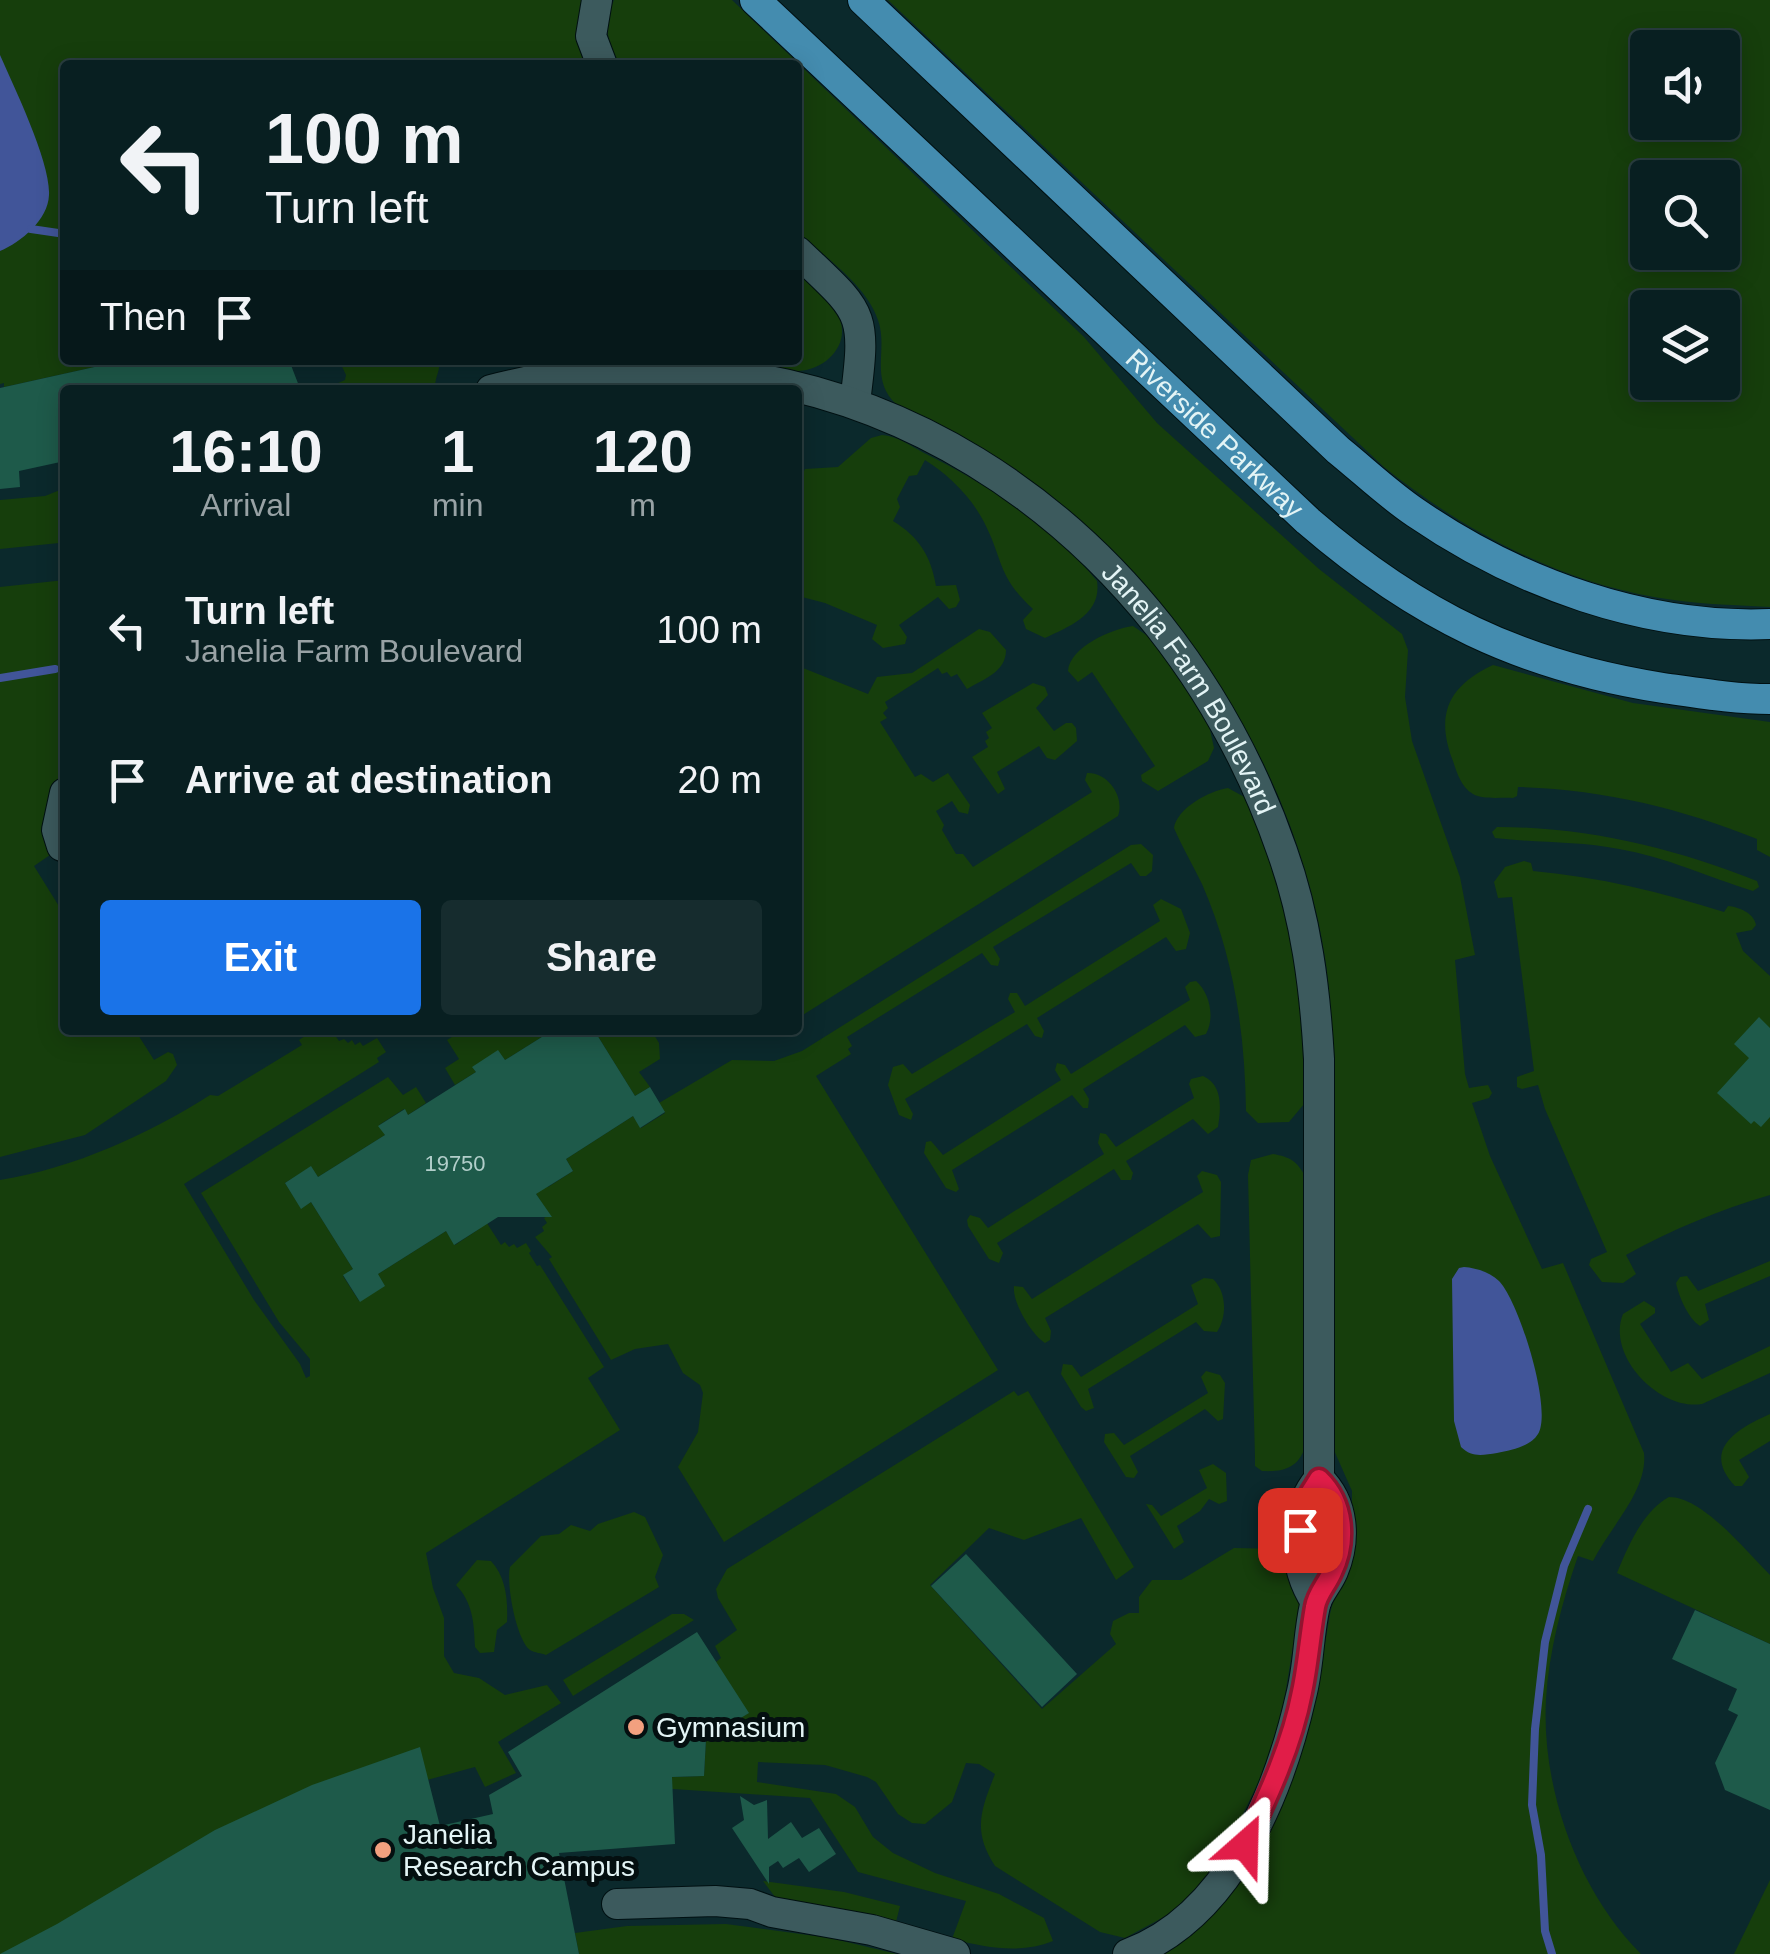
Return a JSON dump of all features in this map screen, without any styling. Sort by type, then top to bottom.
[{"type":"main road","name":"Riverside Parkway","points":[[754,0],[1308,521],[1344,553],[1404,595],[1456,626],[1526,655],[1570,668],[1723,697],[1770,699]]},
{"type":"main road","points":[[864,0],[1338,450],[1412,510],[1488,558],[1567,590],[1673,618],[1770,624]]},
{"type":"street","points":[[597,0],[591,36],[600,60]]},
{"type":"street","points":[[802,256],[846,297],[855,311],[861,328],[855,402]]},
{"type":"street","name":"Janelia Farm Boulevard","points":[[512,385],[540,378],[654,368],[787,385]]},
{"type":"street","name":"Janelia Farm Boulevard","points":[[802,389],[855,402],[966,456],[1043,509],[1091,550],[1136,598],[1202,686],[1265,806],[1294,890],[1316,1002],[1319,1059],[1319,1479],[1302,1506],[1299,1550],[1299,1568],[1316,1602],[1302,1696],[1281,1762],[1227,1877],[1206,1902],[1171,1930],[1128,1954]]},
{"type":"street","points":[[616,1904],[715,1900],[750,1904],[772,1912],[872,1930],[955,1954]]},
{"type":"green space","points":[[0,0],[582,0],[576,34],[584,60],[60,60],[60,365],[103,365],[4,387],[4,383],[0,384]]},
{"type":"green space","points":[[614,0],[732,0],[795,60],[618,60],[608,33]]},
{"type":"green space","points":[[888,0],[1770,0],[1770,607],[1669,599],[1581,578],[1511,549],[1414,490],[1384,467]]},
{"type":"green space","points":[[802,67],[1084,337],[1157,423],[1319,569],[1402,634],[1408,650],[1405,697],[1412,741],[1460,877],[1475,955],[1455,960],[1465,1074],[1469,1088],[1488,1085],[1492,1093],[1489,1098],[1472,1103],[1490,1156],[1542,1269],[1563,1263],[1644,1453],[1644,1467],[1634,1495],[1593,1561],[1578,1556],[1557,1627],[1546,1699],[1550,1768],[1568,1836],[1599,1900],[1641,1954],[1161,1954],[1185,1938],[1319,1679],[1334,1598],[1350,1571],[1352,1491],[1333,1448],[1333,1096],[1326,964],[1315,908],[1279,798],[1226,695],[1193,647],[1158,602],[1103,544],[1034,485],[978,447],[892,400],[882,381],[878,320],[864,295],[802,236]]},
{"type":"green space","points":[[802,276],[836,311],[841,322],[840,342],[829,359],[810,369],[749,365],[802,365]]},
{"type":"green space","points":[[341,365],[439,365],[435,385],[334,385],[345,380]]},
{"type":"green space","points":[[882,435],[904,442],[971,478],[1039,525],[1097,581],[1089,610],[1045,638],[1026,629],[1023,620],[1033,609],[1007,577],[979,513],[959,487],[925,460],[917,475],[909,476],[897,499],[900,507],[893,521],[922,548],[936,586],[956,585],[960,600],[956,607],[949,609],[938,597],[899,625],[907,637],[905,644],[883,648],[872,639],[877,625],[802,597],[802,475],[805,469],[838,467],[871,438]]},
{"type":"green space","points":[[60,490],[60,549],[59,543],[0,549],[0,500],[45,496]]},
{"type":"green space","points":[[60,581],[60,773],[44,826],[43,836],[50,855],[34,866],[60,908],[60,1035],[138,1035],[154,1060],[168,1052],[177,1065],[166,1081],[85,1135],[0,1157],[0,587]]},
{"type":"green space","points":[[1133,626],[1152,639],[1208,721],[1214,748],[1208,761],[1158,791],[1142,781],[1141,775],[1155,766],[1092,672],[1078,682],[1068,671],[1070,662],[1084,647],[1103,635]]},
{"type":"green space","points":[[979,629],[990,632],[1006,650],[998,669],[967,689],[957,674],[951,677],[938,668],[885,702],[888,708],[883,713],[887,718],[880,722],[915,777],[921,774],[933,782],[948,773],[970,805],[968,814],[959,812],[952,801],[936,811],[956,854],[963,854],[973,867],[1092,792],[1085,780],[1087,773],[1102,777],[1113,787],[1119,801],[1118,816],[802,1015],[802,668],[868,694],[877,677],[912,673]]},
{"type":"green space","points":[[1493,665],[1633,703],[1770,722],[1770,857],[1757,850],[1757,839],[1640,802],[1518,787],[1513,798],[1473,794],[1462,784],[1456,770],[1445,730],[1446,716],[1449,704],[1465,682]]},
{"type":"green space","points":[[1033,683],[1045,687],[1048,695],[1036,708],[1054,731],[1072,723],[1077,741],[1055,760],[1047,758],[1039,746],[997,772],[1005,789],[998,794],[972,757],[988,747],[986,732],[992,728],[982,713]]},
{"type":"green space","points":[[1228,788],[1248,799],[1274,869],[1297,968],[1305,1053],[1304,1104],[1289,1122],[1258,1123],[1246,1111],[1240,1024],[1230,967],[1202,884],[1174,828],[1181,814],[1195,802]]},
{"type":"green space","points":[[1497,827],[1597,835],[1662,849],[1757,881],[1759,887],[1753,891],[1619,849],[1495,838],[1492,832]]},
{"type":"green space","points":[[1141,844],[1153,855],[1152,871],[1146,876],[1140,876],[1131,863],[993,947],[1000,959],[998,966],[991,965],[982,953],[847,1037],[851,1054],[816,1076],[998,1370],[724,1542],[678,1467],[698,1432],[703,1393],[700,1385],[683,1373],[668,1344],[635,1349],[611,1360],[549,1259],[552,1257],[535,1237],[544,1231],[544,1218],[549,1215],[532,1187],[548,1187],[573,1171],[566,1159],[633,1116],[641,1128],[665,1113],[659,1103],[732,1060],[774,1061],[802,1051],[1131,845]]},
{"type":"green space","points":[[1524,861],[1531,863],[1533,871],[1630,886],[1724,912],[1728,906],[1741,909],[1756,925],[1752,930],[1736,933],[1743,951],[1770,976],[1770,1195],[1696,1221],[1626,1255],[1636,1274],[1623,1283],[1602,1282],[1589,1265],[1591,1259],[1607,1252],[1538,1085],[1517,1087],[1517,1077],[1534,1071],[1512,897],[1498,898],[1494,882],[1505,867]]},
{"type":"green space","points":[[1161,899],[1181,909],[1190,933],[1186,949],[1176,951],[1166,937],[1037,1018],[1044,1031],[1042,1038],[1035,1036],[1027,1024],[905,1099],[913,1114],[911,1120],[899,1115],[888,1085],[893,1067],[903,1064],[912,1074],[1015,1012],[1008,999],[1010,993],[1017,993],[1025,1006],[1160,921],[1153,905]]},
{"type":"green space","points":[[1196,981],[1210,1006],[1206,1034],[1195,1037],[1185,1025],[1083,1089],[1089,1099],[1088,1108],[1083,1108],[1072,1095],[952,1170],[959,1189],[956,1192],[946,1188],[924,1153],[926,1142],[931,1141],[943,1155],[1061,1080],[1055,1070],[1057,1063],[1065,1065],[1071,1074],[1190,1000],[1185,987]]},
{"type":"green space","points":[[306,1035],[335,1035],[339,1041],[352,1040],[363,1046],[377,1038],[386,1052],[377,1058],[379,1062],[184,1184],[306,1378],[310,1376],[310,1359],[279,1322],[201,1193],[388,1077],[403,1095],[416,1087],[426,1103],[408,1115],[404,1109],[379,1125],[385,1135],[318,1177],[311,1167],[285,1183],[301,1208],[311,1202],[353,1269],[343,1276],[359,1301],[378,1274],[446,1231],[455,1245],[479,1229],[483,1217],[501,1245],[505,1242],[517,1248],[526,1243],[604,1367],[588,1378],[620,1430],[426,1553],[444,1618],[444,1656],[454,1673],[479,1678],[505,1695],[547,1685],[561,1703],[498,1742],[516,1773],[485,1787],[475,1767],[427,1780],[436,1954],[0,1954],[0,1180],[55,1167],[135,1136],[210,1095],[218,1096],[302,1045],[299,1040]]},
{"type":"green space","points":[[455,1035],[545,1035],[505,1060],[498,1051],[455,1085],[445,1068],[459,1059],[447,1040]]},
{"type":"green space","points":[[597,1035],[654,1035],[660,1059],[639,1072],[650,1087],[635,1096]]},
{"type":"green space","points":[[1203,1076],[1217,1091],[1218,1127],[1208,1134],[1193,1119],[1126,1161],[1133,1173],[1131,1180],[1121,1180],[1114,1169],[997,1243],[1003,1253],[999,1263],[989,1259],[968,1226],[970,1215],[980,1218],[988,1228],[1104,1154],[1098,1143],[1100,1133],[1106,1134],[1116,1147],[1194,1098],[1191,1079]]},
{"type":"green space","points":[[1273,1154],[1292,1160],[1305,1176],[1305,1447],[1288,1468],[1262,1471],[1255,1466],[1248,1175],[1251,1160]]},
{"type":"green space","points":[[1202,1171],[1217,1175],[1221,1182],[1220,1236],[1211,1238],[1198,1224],[1045,1318],[1050,1340],[1045,1343],[1040,1339],[1019,1309],[1014,1286],[1023,1287],[1032,1299],[1203,1192],[1197,1176]]},
{"type":"green space","points":[[1770,1261],[1770,1276],[1705,1304],[1709,1320],[1700,1326],[1688,1313],[1676,1283],[1680,1277],[1687,1276],[1698,1291]]},
{"type":"green space","points":[[1204,1278],[1218,1284],[1223,1298],[1224,1312],[1217,1332],[1204,1331],[1196,1322],[1088,1389],[1094,1408],[1086,1411],[1081,1407],[1061,1374],[1063,1364],[1072,1365],[1081,1377],[1198,1304],[1191,1285]]},
{"type":"green space","points":[[1644,1301],[1655,1308],[1655,1313],[1640,1324],[1671,1372],[1688,1363],[1702,1379],[1770,1346],[1770,1373],[1702,1404],[1669,1399],[1640,1377],[1622,1346],[1623,1314]]},
{"type":"green space","points":[[1206,1371],[1220,1375],[1225,1383],[1223,1419],[1218,1421],[1205,1409],[1130,1456],[1138,1472],[1134,1478],[1126,1477],[1104,1442],[1105,1434],[1114,1433],[1124,1445],[1208,1393],[1201,1377]]},
{"type":"green space","points":[[1014,1391],[1018,1396],[1028,1391],[1134,1567],[1116,1580],[1081,1518],[1024,1540],[989,1528],[930,1585],[1042,1709],[1116,1644],[1110,1634],[1113,1621],[1139,1613],[1139,1597],[1152,1580],[1181,1580],[1234,1548],[1282,1549],[1301,1599],[1282,1713],[1262,1775],[1221,1859],[1175,1911],[1125,1938],[1100,1932],[995,1866],[983,1842],[981,1820],[995,1774],[979,1764],[966,1763],[952,1802],[925,1824],[912,1823],[898,1814],[876,1782],[825,1765],[758,1762],[757,1782],[836,1794],[855,1807],[873,1837],[893,1853],[935,1873],[999,1894],[1044,1918],[1053,1941],[1004,1948],[952,1939],[966,1901],[858,1872],[810,1798],[673,1789],[615,1792],[646,1778],[704,1776],[706,1739],[748,1713],[716,1662],[721,1658],[715,1646],[737,1630],[716,1589],[727,1569]]},
{"type":"green space","points":[[1770,1414],[1770,1441],[1739,1460],[1749,1477],[1742,1486],[1735,1486],[1725,1473],[1723,1451],[1736,1433]]},
{"type":"green space","points":[[1213,1464],[1226,1473],[1227,1501],[1219,1504],[1209,1499],[1200,1511],[1177,1526],[1184,1542],[1174,1549],[1146,1504],[1161,1516],[1207,1488],[1199,1470]]},
{"type":"green space","points":[[1669,1497],[1682,1499],[1710,1515],[1770,1575],[1770,1644],[1617,1573],[1644,1520]]},
{"type":"green space","points":[[634,1512],[645,1517],[663,1555],[655,1577],[659,1587],[546,1655],[530,1650],[520,1635],[513,1610],[510,1567],[541,1536],[559,1534],[571,1525],[590,1531],[598,1524]]},
{"type":"green space","points":[[477,1560],[491,1561],[505,1589],[507,1622],[497,1630],[494,1652],[480,1653],[475,1647],[469,1606],[456,1585]]},
{"type":"green space","points":[[672,1614],[684,1614],[694,1620],[573,1696],[563,1680]]},
{"type":"green space","points":[[1770,1880],[1770,1954],[1734,1954]]},
{"type":"green space","points":[[763,1881],[844,1892],[900,1906],[896,1922],[775,1897]]},
{"type":"green space","points":[[726,1924],[830,1938],[897,1954],[579,1954],[575,1933],[627,1926]]},
{"type":"water","points":[[0,55],[38,145],[49,195],[44,213],[32,229],[0,251]]},
{"type":"water","points":[[1464,1267],[1491,1275],[1507,1292],[1538,1380],[1538,1434],[1525,1445],[1497,1453],[1469,1453],[1461,1447],[1454,1421],[1452,1279]]},
{"type":"building","points":[[104,365],[291,365],[299,385],[60,385],[60,462],[19,471],[20,487],[0,489],[0,388]]},
{"type":"building","points":[[1759,1017],[1770,1028],[1770,1117],[1761,1127],[1754,1121],[1751,1124],[1717,1093],[1749,1058],[1734,1044]]},
{"type":"building","points":[[545,1035],[597,1035],[635,1096],[650,1087],[665,1112],[640,1128],[633,1116],[566,1159],[573,1171],[536,1194],[552,1217],[498,1217],[454,1245],[446,1231],[378,1274],[385,1286],[360,1302],[343,1275],[353,1269],[311,1202],[301,1209],[285,1183],[311,1166],[318,1177],[385,1135],[378,1126],[405,1109],[408,1115],[476,1072],[472,1067],[498,1050],[505,1060]]},
{"type":"building","points":[[966,1554],[1077,1674],[1042,1707],[931,1586]]},
{"type":"building","points":[[1695,1610],[1770,1644],[1770,1810],[1725,1790],[1715,1763],[1738,1715],[1728,1710],[1737,1689],[1672,1659]]},
{"type":"building","name":"Janelia Research Campus","points":[[697,1632],[749,1713],[706,1739],[704,1776],[672,1777],[675,1844],[559,1853],[579,1954],[0,1954],[215,1830],[312,1785],[420,1747],[440,1826],[493,1814],[489,1795],[522,1776],[508,1752]]},
{"type":"building","points":[[740,1796],[754,1805],[767,1800],[768,1839],[791,1822],[802,1838],[819,1828],[836,1854],[809,1872],[799,1858],[783,1868],[778,1861],[769,1867],[769,1884],[732,1828],[744,1820]]},
{"type":"waterway","points":[[31,229],[60,233]]},
{"type":"waterway","points":[[0,678],[55,669]]},
{"type":"waterway","points":[[1552,1954],[1545,1931],[1541,1855],[1532,1805],[1535,1729],[1545,1642],[1564,1566],[1588,1509]]},
{"type":"place","name":"Gymnasium","points":[[636,1727]]},
{"type":"place","name":"Janelia Research Campus","points":[[383,1850]]},
{"type":"route","points":[[1245,1845],[1288,1743],[1302,1696],[1316,1602],[1334,1569],[1340,1540],[1340,1510],[1332,1492],[1319,1479],[1302,1506],[1300,1530]]}]
